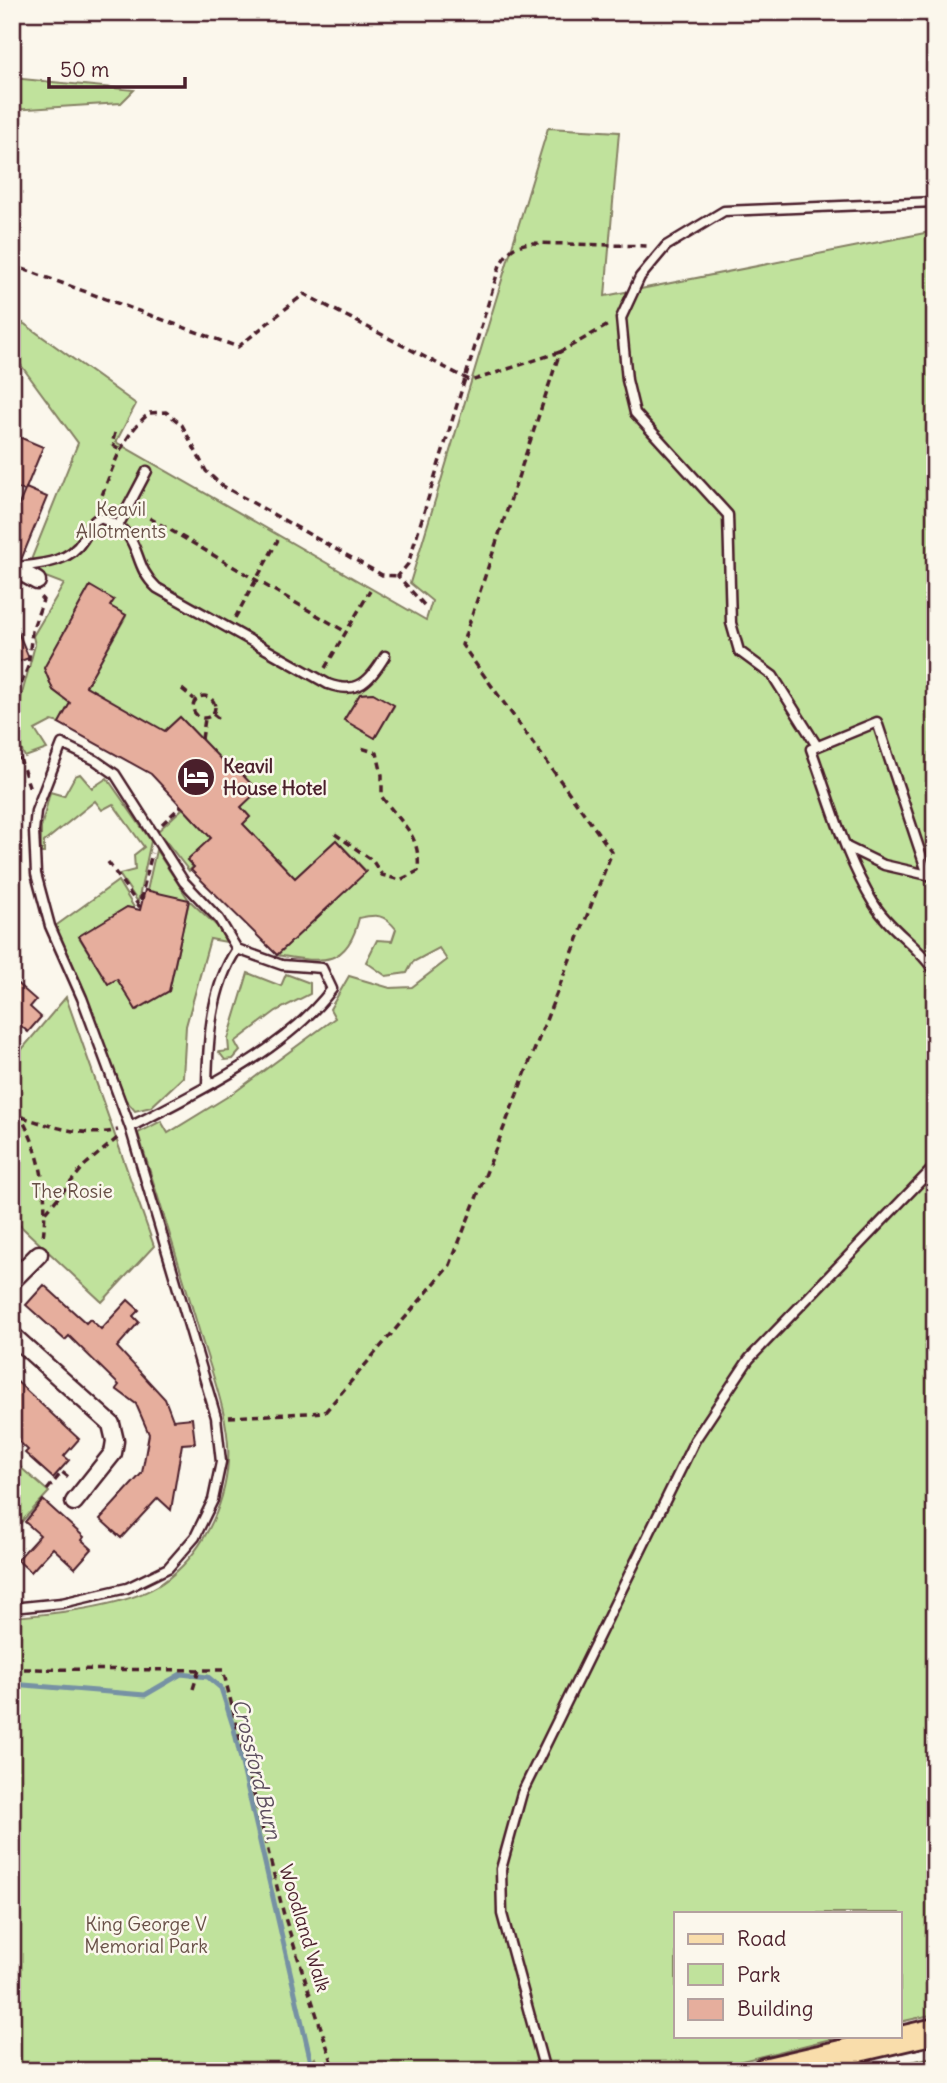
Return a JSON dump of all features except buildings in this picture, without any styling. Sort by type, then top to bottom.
[{"type":"main road","points":[[764,2071],[935,2031]]},
{"type":"street","points":[[12,568],[37,581]]},
{"type":"street","points":[[12,1281],[39,1254]]},
{"type":"street","points":[[12,1335],[111,1424],[115,1441],[113,1453],[79,1484],[74,1502]]},
{"type":"lane","points":[[817,746],[773,676],[739,651],[731,623],[728,515],[635,413],[627,380],[621,318],[640,277],[666,246],[724,211],[935,202]]},
{"type":"lane","points":[[118,526],[147,471]]},
{"type":"lane","points":[[12,568],[48,563],[71,554],[83,541],[96,518],[118,526],[132,539],[150,582],[318,679],[336,687],[355,689],[372,677],[385,656]]},
{"type":"lane","points":[[931,876],[877,722],[811,749],[847,848],[875,906],[926,957],[935,972]]},
{"type":"lane","points":[[12,1608],[62,1603],[127,1588],[168,1568],[195,1537],[214,1500],[221,1462],[216,1417],[130,1126],[82,998],[50,926],[36,874],[34,831],[37,811],[62,744],[95,760],[114,774],[184,882],[219,919],[237,949],[282,965],[322,968],[332,989],[318,1008],[273,1045],[207,1085],[130,1126]]},
{"type":"lane","points":[[847,848],[884,865],[931,876]]},
{"type":"lane","points":[[207,1085],[208,1034],[228,962],[237,949]]},
{"type":"lane","points":[[545,2071],[502,1914],[500,1869],[522,1793],[695,1440],[749,1359],[935,1166]]},
{"type":"path","points":[[398,576],[408,564],[500,265],[514,246],[529,243],[666,246]]},
{"type":"path","points":[[12,265],[238,347],[304,294],[471,381],[560,352],[621,318]]},
{"type":"path","points":[[216,1417],[325,1412],[450,1265],[612,852],[463,645],[560,352]]},
{"type":"path","points":[[96,518],[121,450],[144,417],[150,413],[166,412],[182,425],[206,471],[232,494],[382,575],[398,576],[425,605]]},
{"type":"path","points":[[115,433],[113,444],[121,450]]},
{"type":"path","points":[[129,506],[346,632]]},
{"type":"path","points":[[229,629],[278,540]]},
{"type":"path","points":[[12,706],[28,667],[32,631],[43,600],[36,593],[37,581]]},
{"type":"path","points":[[318,679],[370,591]]},
{"type":"path","points":[[182,689],[194,699]]},
{"type":"path","points":[[194,699],[202,695],[211,697],[216,705],[213,714],[205,719],[202,739]]},
{"type":"path","points":[[194,699],[192,708],[196,716],[205,719]]},
{"type":"path","points":[[213,714],[222,721]]},
{"type":"path","points":[[12,735],[37,811]]},
{"type":"path","points":[[335,834],[372,860],[382,876],[400,880],[418,871],[419,853],[415,836],[382,797],[382,775],[377,753],[358,747]]},
{"type":"path","points":[[108,862],[139,906],[154,835],[181,806]]},
{"type":"path","points":[[12,1103],[22,1117],[37,1150],[44,1179],[46,1212],[39,1254]]},
{"type":"path","points":[[22,1117],[53,1127],[101,1134],[130,1126]]},
{"type":"path","points":[[46,1212],[85,1165],[130,1126]]},
{"type":"path","points":[[47,1490],[62,1472],[79,1484]]},
{"type":"path","name":"Woodland Walk","points":[[12,1669],[223,1670],[284,1915],[335,2071]]},
{"type":"path","points":[[193,1689],[198,1670]]},
{"type":"green space","points":[[12,78],[134,90],[121,103],[12,110]]},
{"type":"green space","points":[[548,128],[619,132],[605,296],[935,231],[935,2014],[902,2022],[902,1912],[674,1912],[674,2038],[835,2038],[702,2071],[320,2071],[315,2058],[302,2071],[12,2071],[12,1617],[110,1604],[162,1583],[176,1572],[199,1545],[216,1513],[226,1479],[227,1431],[220,1398],[138,1133],[161,1121],[168,1133],[235,1092],[335,1018],[330,1009],[349,976],[390,988],[412,987],[447,960],[439,948],[413,962],[407,973],[386,976],[366,962],[377,940],[392,941],[396,929],[388,920],[375,916],[359,918],[354,935],[347,946],[330,958],[319,960],[277,955],[366,871],[336,840],[295,878],[243,824],[250,817],[241,807],[257,791],[235,766],[231,770],[180,717],[161,734],[86,686],[126,616],[110,606],[113,600],[90,587],[44,668],[53,690],[70,703],[59,723],[52,721],[35,730],[47,749],[25,757],[12,731],[12,713],[19,705],[35,645],[33,636],[64,584],[27,570],[78,443],[12,353],[12,338],[23,323],[136,404],[116,442],[426,620],[432,601],[410,583]],"holes":[[[373,693],[394,706],[375,738],[344,720],[360,694]]]},
{"type":"green space","points":[[80,774],[92,788],[107,778],[151,841],[138,902],[119,874],[135,870],[134,855],[144,847],[113,804],[102,810],[95,801],[44,842],[44,853],[41,853],[41,828],[50,792],[64,796],[75,776]]},
{"type":"green space","points":[[183,808],[211,838],[187,860],[193,867],[189,871],[158,831]]},
{"type":"green space","points":[[156,850],[189,900],[219,928],[226,942],[210,939],[186,1026],[183,1077],[151,1107],[135,1111],[125,1099],[81,982],[54,927],[118,881],[135,909],[127,907],[79,937],[108,984],[117,979],[137,1010],[169,991],[189,901],[147,891]]},
{"type":"green space","points":[[248,973],[281,986],[286,974],[310,983],[310,994],[276,1011],[235,1042],[240,1051],[233,1059],[225,1060],[219,1052],[229,1051],[228,1039]]},
{"type":"green space","name":"The Rosie","points":[[66,997],[154,1246],[102,1302],[12,1218],[12,1061]]},
{"type":"green space","points":[[12,1460],[49,1492],[12,1532]]},
{"type":"green space","points":[[932,2057],[935,2071],[900,2071],[899,2065]]},
{"type":"waterway","name":"Crossford Burn","points":[[12,1684],[145,1695],[181,1674],[208,1677],[221,1688],[234,1729],[313,2071]]},
{"type":"place","name":"Keavil House Hotel","points":[[196,777]]},
{"type":"park label","name":"Keavil Allotments","points":[[121,520]]},
{"type":"park label","name":"King George V Memorial Park","points":[[146,1935]]}]
